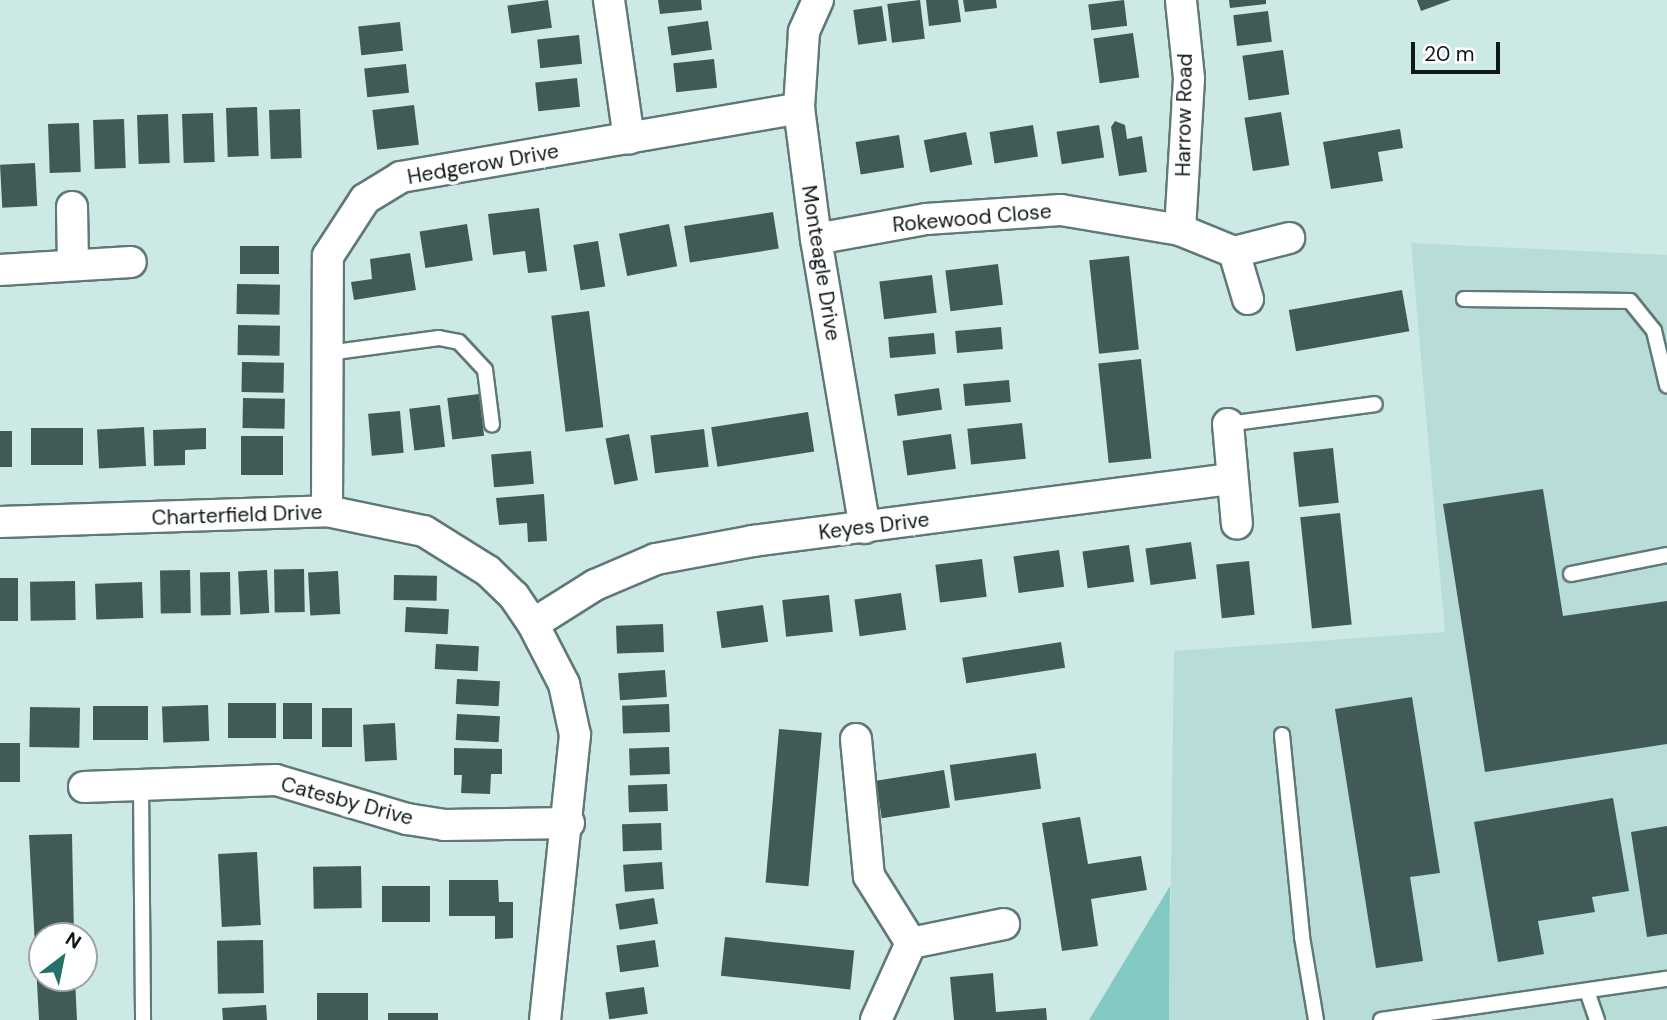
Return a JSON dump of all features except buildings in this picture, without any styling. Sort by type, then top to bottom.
[{"type":"street","points":[[609,0],[629,139]]},
{"type":"street","name":"Monteagle Drive","points":[[818,0],[804,32],[799,108],[816,239],[865,527]]},
{"type":"street","name":"Harrow Road","points":[[1180,230],[1189,78],[1181,0]]},
{"type":"street","name":"Hedgerow Drive","points":[[327,511],[328,256],[348,220],[381,188],[401,177],[799,108]]},
{"type":"street","points":[[72,207],[73,264]]},
{"type":"street","name":"Rokewood Close","points":[[816,239],[926,219],[1061,210],[1180,230],[1234,252]]},
{"type":"street","points":[[1248,299],[1234,252],[1290,239]]},
{"type":"street","points":[[0,270],[131,262]]},
{"type":"street","points":[[1228,424],[1230,479],[1237,524]]},
{"type":"street","name":"Keyes Drive","points":[[533,624],[595,585],[656,559],[753,541],[1230,479]]},
{"type":"street","name":"Charterfield Drive","points":[[0,522],[327,511],[424,531],[461,550],[514,596],[533,624],[564,684],[575,735],[569,823],[545,1020]]},
{"type":"street","points":[[856,739],[869,876],[911,943]]},
{"type":"street","name":"Catesby Drive","points":[[84,787],[275,780],[407,819],[444,825],[569,823]]},
{"type":"street","points":[[911,943],[1004,925]]},
{"type":"street","points":[[876,1020],[911,943]]},
{"type":"lane","points":[[1464,299],[1630,301],[1654,331],[1667,386]]},
{"type":"lane","points":[[328,353],[439,338],[459,342],[485,370],[492,425]]},
{"type":"lane","points":[[1228,424],[1376,404]]},
{"type":"lane","points":[[1571,574],[1667,555]]},
{"type":"lane","points":[[1282,735],[1302,937],[1316,1020]]},
{"type":"lane","points":[[141,785],[143,1020]]},
{"type":"lane","points":[[1381,1020],[1667,979]]},
{"type":"lane","points":[[1587,991],[1597,1020]]},
{"type":"shaded area","points":[[1411,243],[1667,255],[1667,1020],[1169,1020],[1174,651],[1445,632]]},
{"type":"shaded area","points":[[1170,886],[1169,1020],[1089,1020]]}]
